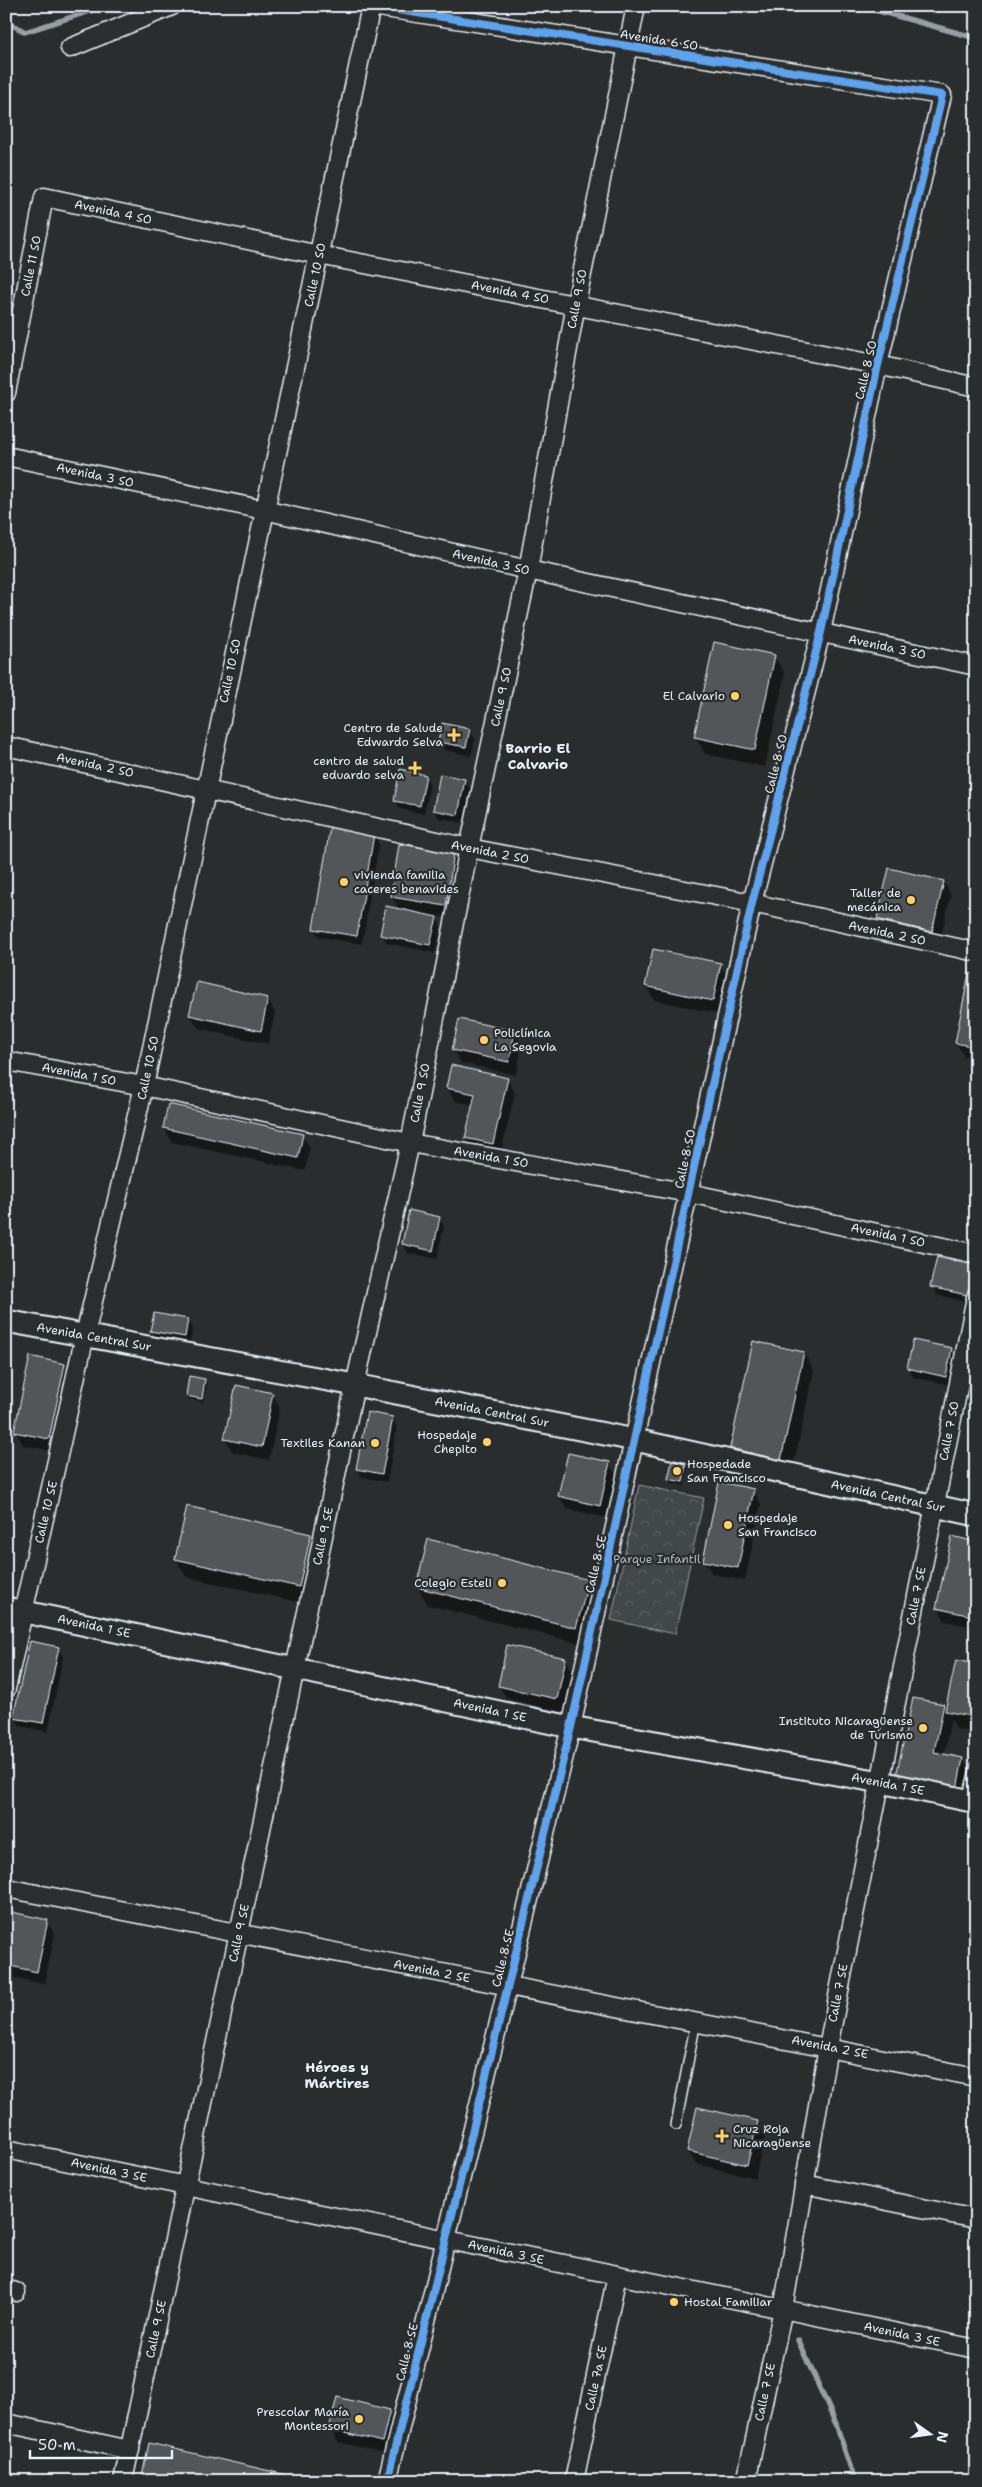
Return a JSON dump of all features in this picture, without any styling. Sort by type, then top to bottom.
[{"type":"street","points":[[70,48],[172,6]]},
{"type":"street","name":"Avenida 6 SO","points":[[372,6],[942,95]]},
{"type":"street","name":"Calle 10 SO","points":[[85,1335],[144,1086],[205,789],[372,6]]},
{"type":"street","name":"Calle 9 SO","points":[[355,1385],[410,1143],[469,848],[528,570],[576,304],[636,6]]},
{"type":"street","name":"Calle 8 SO","points":[[635,1440],[752,903],[821,632],[878,366],[942,95]]},
{"type":"street","name":"Avenida 4 SO","points":[[44,197],[319,255],[576,304],[976,387]]},
{"type":"street","name":"Calle 11 SO","points":[[6,393],[44,197]]},
{"type":"street","name":"Avenida 3 SO","points":[[6,456],[264,510],[528,570],[976,666]]},
{"type":"street","name":"Avenida 2 SO","points":[[6,746],[469,848],[752,903],[976,952]]},
{"type":"street","name":"Avenida 1 SO","points":[[6,1061],[144,1086],[410,1143],[689,1193],[976,1254]]},
{"type":"street","name":"Calle 7 SO","points":[[933,1506],[976,1297]]},
{"type":"street","name":"Avenida Central Sur","points":[[6,1321],[355,1385],[635,1440],[976,1515]]},
{"type":"street","name":"Calle 10 SE","points":[[6,1689],[15,1610],[85,1335]]},
{"type":"street","name":"Calle 9 SE","points":[[124,2481],[355,1385]]},
{"type":"street","name":"Calle 8 SE","points":[[386,2481],[571,1727],[635,1440]]},
{"type":"street","name":"Calle 7 SE","points":[[746,2481],[783,2309],[828,2046],[881,1782],[933,1506]]},
{"type":"street","name":"Avenida 1 SE","points":[[15,1610],[571,1727],[881,1782],[971,1801]]},
{"type":"street","name":"Avenida 2 SE","points":[[6,1888],[239,1935],[828,2046],[976,2077]]},
{"type":"street","name":"Avenida 3 SE","points":[[6,2149],[976,2350]]},
{"type":"street","points":[[804,2184],[976,2219]]},
{"type":"street","name":"Calle 7a SE","points":[[574,2481],[618,2275]]},
{"type":"street","points":[[6,2423],[130,2450]]},
{"type":"lane","points":[[971,1801],[976,1766]]},
{"type":"lane","points":[[676,2125],[696,2021]]},
{"type":"green space","name":"Parque Infantil","points":[[639,1485],[704,1498],[675,1634],[611,1620]]},
{"type":"building","name":"El Calvario","points":[[714,642],[775,655],[755,750],[694,737]]},
{"type":"building","name":"Centro de Salude Edwardo Selva","points":[[442,723],[470,729],[466,747],[438,742]]},
{"type":"building","points":[[400,769],[426,775],[420,806],[394,801]]},
{"type":"building","points":[[440,774],[465,779],[458,815],[433,810]]},
{"type":"building","name":"vivienda familia caceres benavides","points":[[330,827],[374,834],[357,936],[313,929]]},
{"type":"building","points":[[399,844],[454,852],[446,906],[391,897]]},
{"type":"building","name":"Taller de mecánica","points":[[889,868],[944,881],[932,932],[877,919]]},
{"type":"building","points":[[386,906],[437,917],[430,945],[380,935]]},
{"type":"building","points":[[653,949],[721,963],[713,1001],[645,986]]},
{"type":"building","points":[[969,973],[976,975],[976,1047],[955,1043]]},
{"type":"building","points":[[197,982],[268,998],[261,1031],[189,1015]]},
{"type":"building","name":"Policlínica La Segovia","points":[[459,1019],[515,1031],[509,1062],[452,1050]]},
{"type":"building","points":[[451,1065],[508,1078],[493,1144],[465,1138],[475,1094],[446,1088]]},
{"type":"building","points":[[168,1104],[303,1134],[298,1158],[163,1128]]},
{"type":"building","points":[[409,1210],[440,1217],[433,1251],[402,1244]]},
{"type":"building","points":[[937,1257],[974,1265],[967,1295],[930,1287]]},
{"type":"building","points":[[154,1313],[188,1319],[185,1337],[150,1331]]},
{"type":"building","points":[[913,1340],[952,1348],[946,1377],[907,1368]]},
{"type":"building","points":[[753,1341],[804,1352],[781,1460],[730,1448]]},
{"type":"building","points":[[30,1356],[65,1364],[49,1439],[14,1432]]},
{"type":"building","points":[[189,1376],[205,1379],[202,1399],[186,1396]]},
{"type":"building","points":[[236,1385],[273,1393],[262,1447],[224,1439]]},
{"type":"building","name":"Textiles Kanan","points":[[367,1412],[393,1417],[382,1474],[356,1469]]},
{"type":"building","points":[[568,1453],[610,1462],[600,1506],[558,1496]]},
{"type":"building","name":"Hospedade San Francisco","points":[[672,1461],[686,1464],[683,1482],[668,1479]]},
{"type":"building","name":"Hospedaje San Francisco","points":[[719,1482],[754,1489],[738,1568],[703,1561]]},
{"type":"building","points":[[187,1506],[311,1534],[299,1587],[175,1559]]},
{"type":"building","points":[[952,1536],[976,1542],[976,1617],[936,1608]]},
{"type":"building","name":"Colegio Esteli","points":[[428,1539],[589,1580],[576,1628],[416,1587]]},
{"type":"building","points":[[30,1641],[59,1647],[43,1723],[13,1718]]},
{"type":"building","points":[[507,1645],[566,1658],[557,1699],[498,1686]]},
{"type":"building","points":[[956,1660],[976,1664],[976,1708],[974,1717],[945,1711]]},
{"type":"building","name":"Instituto Nicaragüense de Turismo","points":[[913,1698],[944,1704],[934,1752],[963,1758],[957,1789],[896,1776]]},
{"type":"building","points":[[7,1911],[48,1920],[37,1972],[6,1965]]},
{"type":"building","name":"Cruz Roja Nicaragüense","points":[[697,2107],[758,2121],[747,2165],[687,2151]]},
{"type":"building","name":"Prescolar María Montessori","points":[[337,2397],[390,2410],[382,2442],[329,2429]]},
{"type":"building","points":[[149,2443],[313,2481],[215,2481],[203,2478],[202,2481],[141,2481]]},
{"type":"waterway","points":[[6,21],[25,32],[106,6]]},
{"type":"waterway","points":[[861,6],[976,38]]},
{"type":"waterway","points":[[798,2340],[836,2424],[855,2481]]},
{"type":"cycle path","points":[[372,6],[942,95],[878,365],[821,632],[752,903],[571,1727],[387,2481]]},
{"type":"place","name":"El Calvario","points":[[735,696]]},
{"type":"place","name":"Centro de Salude Edwardo Selva","points":[[454,735]]},
{"type":"place","name":"centro de salud eduardo selva","points":[[415,768]]},
{"type":"place","name":"vivienda familia caceres benavides","points":[[344,882]]},
{"type":"place","name":"Taller de mecánica","points":[[911,900]]},
{"type":"place","name":"Policlínica La Segovia","points":[[484,1040]]},
{"type":"place","name":"Hospedaje Chepito","points":[[487,1442]]},
{"type":"place","name":"Textiles Kanan","points":[[375,1443]]},
{"type":"place","name":"Hospedade San Francisco","points":[[677,1471]]},
{"type":"place","name":"Hospedaje San Francisco","points":[[728,1525]]},
{"type":"place","name":"Colegio Esteli","points":[[502,1583]]},
{"type":"place","name":"Instituto Nicaragüense de Turismo","points":[[923,1728]]},
{"type":"place","name":"Cruz Roja Nicaragüense","points":[[722,2136]]},
{"type":"place","name":"Hostal Familiar","points":[[674,2302]]},
{"type":"place","name":"Prescolar María Montessori","points":[[359,2419]]},
{"type":"district","name":"Barrio El Calvario","points":[[538,756]]},
{"type":"district","name":"Héroes y Mártires","points":[[337,2076]]}]
